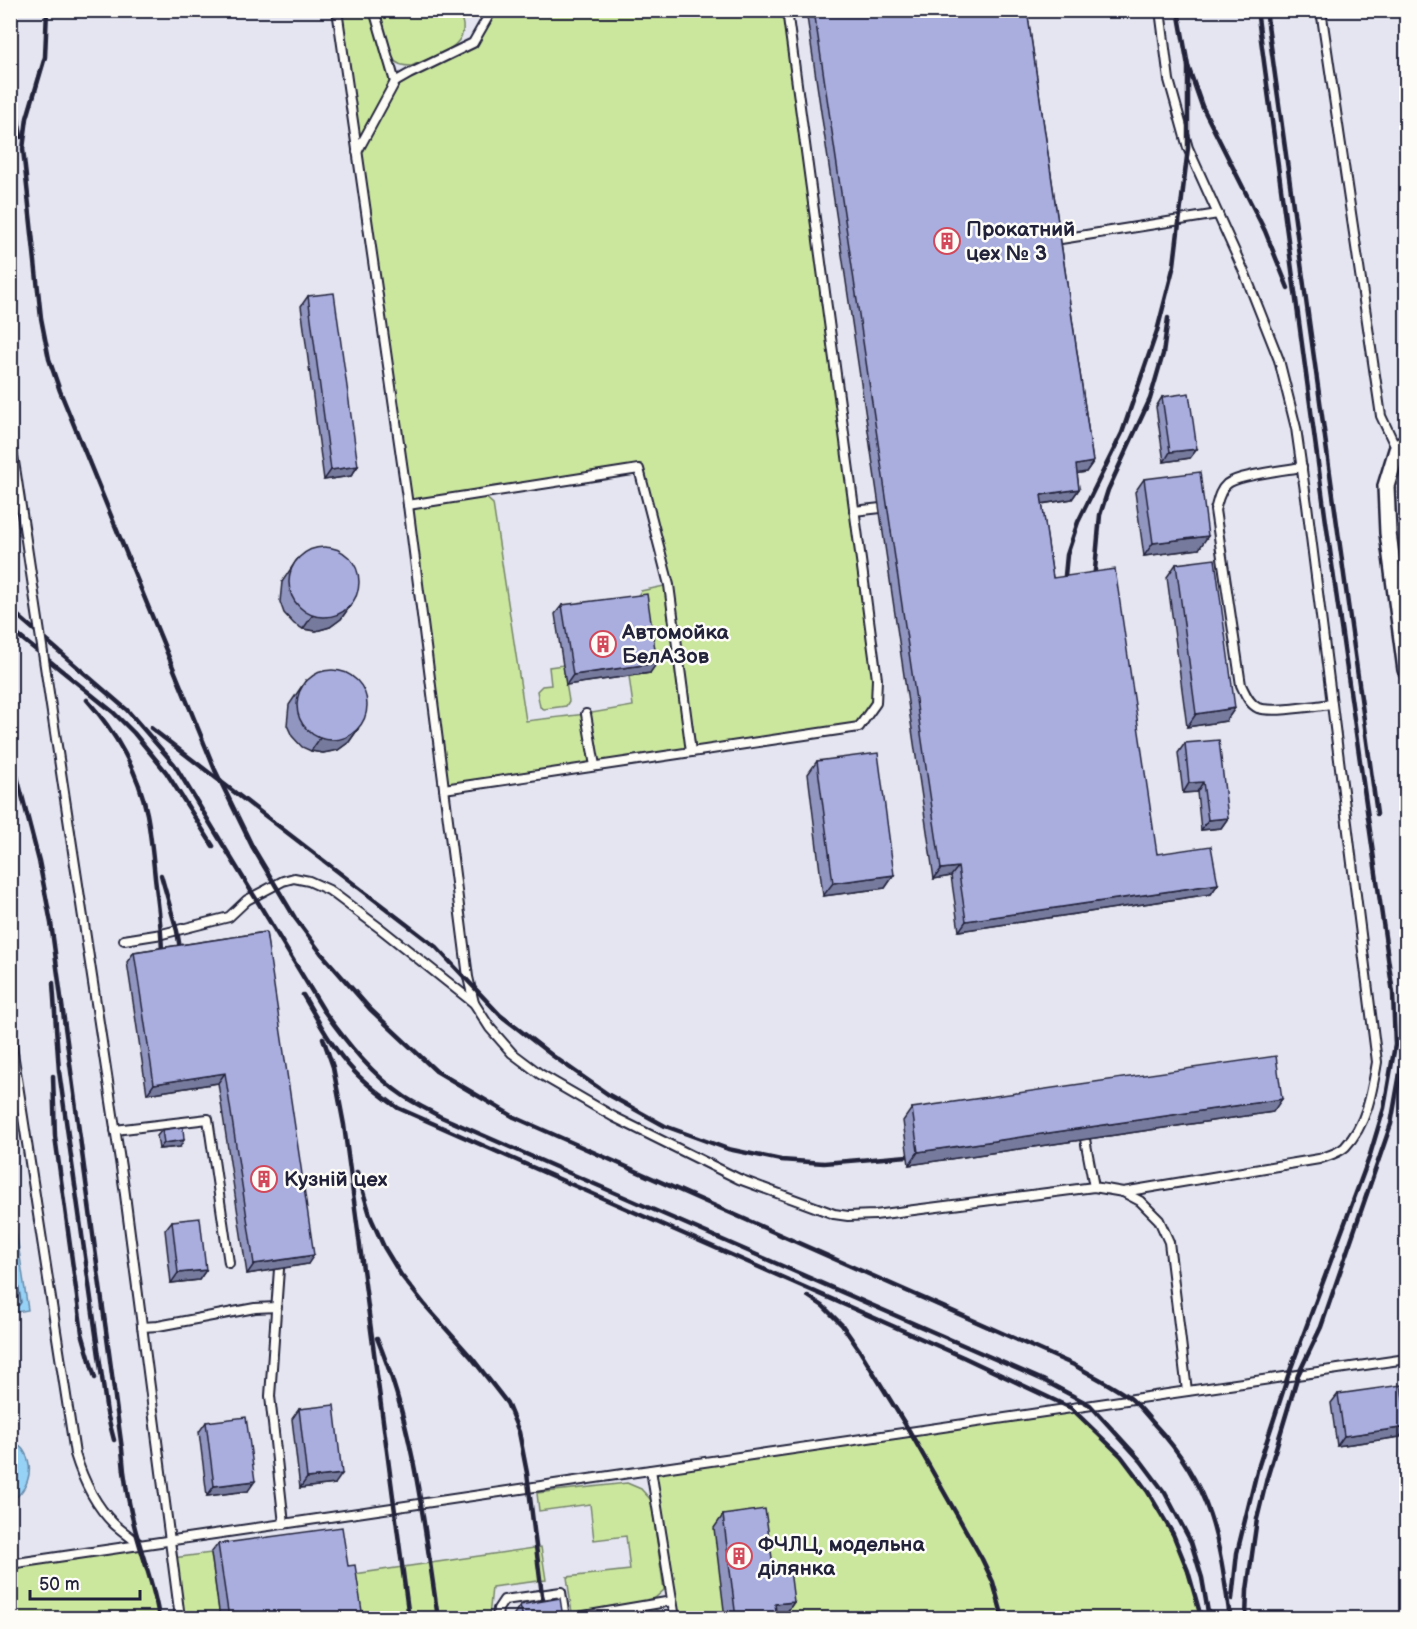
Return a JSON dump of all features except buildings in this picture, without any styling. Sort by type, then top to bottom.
[{"type":"street","points":[[1402,446],[1386,486],[1388,533],[1407,670]]},
{"type":"lane","points":[[337,10],[408,505],[468,977],[474,1003]]},
{"type":"lane","points":[[374,10],[395,82]]},
{"type":"lane","points":[[357,152],[395,82],[473,43],[489,15],[489,10]]},
{"type":"lane","points":[[444,789],[859,727],[876,703],[877,679],[787,10]]},
{"type":"lane","points":[[1123,1192],[1319,1159],[1344,1148],[1359,1127],[1371,1100],[1377,1062],[1296,428],[1280,360],[1186,140],[1169,80],[1160,10]]},
{"type":"lane","points":[[1321,10],[1381,416],[1402,446]]},
{"type":"lane","points":[[1061,239],[1218,214]]},
{"type":"lane","points":[[10,437],[115,1130],[180,1618]]},
{"type":"lane","points":[[1302,467],[1242,478],[1227,484],[1219,494],[1215,510],[1241,685],[1247,698],[1257,708],[1274,710],[1331,704]]},
{"type":"lane","points":[[408,505],[639,469],[669,585],[692,752]]},
{"type":"lane","points":[[854,511],[881,508]]},
{"type":"lane","points":[[586,714],[595,766]]},
{"type":"lane","points":[[124,940],[162,934],[229,917],[247,900],[283,881],[294,878],[309,881],[329,891],[381,929],[474,1003],[490,1028],[512,1053],[540,1074],[614,1118],[739,1179],[822,1210],[848,1216],[875,1215],[1094,1187],[1123,1192],[1140,1201],[1158,1220],[1169,1242],[1187,1391]]},
{"type":"lane","points":[[10,1033],[75,1454],[83,1479],[102,1511],[116,1526],[140,1545]]},
{"type":"lane","points":[[115,1130],[208,1119],[230,1263]]},
{"type":"lane","points":[[1084,1139],[1094,1187]]},
{"type":"lane","points":[[279,1269],[270,1396],[284,1524]]},
{"type":"lane","points":[[142,1327],[255,1308],[277,1307]]},
{"type":"lane","points":[[10,1564],[1407,1359]]},
{"type":"lane","points":[[651,1470],[675,1618]]},
{"type":"lane","points":[[497,1618],[498,1609],[504,1600],[561,1592],[565,1618]]},
{"type":"lane","points":[[572,1618],[672,1601]]},
{"type":"shaded area","points":[[11,11],[1406,11],[1406,1618],[11,1618]]},
{"type":"green space","points":[[337,11],[374,11],[395,82],[473,43],[489,11],[784,11],[877,679],[876,703],[859,727],[444,789]],"holes":[[[639,469],[669,585],[641,591],[636,599],[650,673],[629,676],[633,706],[526,721],[493,504],[482,494]]]},
{"type":"green space","points":[[380,11],[458,11],[463,23],[463,33],[459,41],[442,53],[411,66],[401,65],[393,59],[388,49]]},
{"type":"green space","points":[[563,665],[569,701],[566,706],[544,709],[540,707],[537,691],[542,686],[551,685],[549,667]]},
{"type":"green space","points":[[1071,1408],[1121,1456],[1149,1492],[1180,1553],[1202,1618],[675,1618],[651,1470]]},
{"type":"green space","points":[[627,1483],[641,1489],[651,1500],[664,1590],[655,1598],[646,1601],[572,1613],[567,1577],[630,1570],[626,1536],[594,1540],[590,1504],[539,1511],[537,1493]]},
{"type":"green space","points":[[140,1545],[159,1618],[11,1618],[10,1564]]},
{"type":"green space","points":[[541,1547],[546,1580],[492,1587],[489,1618],[354,1618],[348,1575]]},
{"type":"green space","points":[[211,1553],[220,1618],[180,1618],[173,1558]]},
{"type":"green space","points":[[654,1609],[666,1618],[600,1618]]},
{"type":"water","points":[[10,1190],[28,1310],[11,1313],[10,1313]]},
{"type":"water","points":[[11,1440],[25,1453],[29,1470],[24,1487],[11,1501]]},
{"type":"railway","points":[[47,10],[45,57],[27,118],[23,149],[41,318],[49,359],[215,770],[252,846],[295,918],[321,953],[370,1009],[436,1071],[514,1117],[1074,1365],[1130,1398],[1174,1448],[1201,1492],[1210,1515],[1222,1563],[1230,1618]]},
{"type":"railway","points":[[1178,10],[1188,66],[1202,106],[1265,231],[1288,288]]},
{"type":"railway","points":[[1232,1599],[1237,1553],[1257,1471],[1288,1376],[1369,1158],[1384,1108],[1395,1045],[1393,993],[1325,515],[1257,10]]},
{"type":"railway","points":[[1266,10],[1377,814]]},
{"type":"railway","points":[[1064,586],[1067,555],[1078,522],[1122,433],[1157,331],[1174,265],[1188,148],[1188,66]]},
{"type":"railway","points":[[10,72],[21,137]]},
{"type":"railway","points":[[1094,581],[1100,515],[1108,490],[1150,399],[1163,354],[1168,318]]},
{"type":"railway","points":[[10,609],[127,710],[174,764],[324,1011],[351,1046],[382,1079],[405,1097],[439,1116],[1043,1380],[1090,1405],[1141,1461],[1165,1493],[1191,1542],[1202,1578],[1209,1618]]},
{"type":"railway","points":[[10,629],[113,712],[134,733],[166,772],[213,846]]},
{"type":"railway","points":[[87,700],[107,725],[124,753],[143,799],[152,846],[162,956]]},
{"type":"railway","points":[[151,728],[436,947],[500,1015],[609,1095],[665,1126],[728,1149],[781,1160],[824,1163],[908,1156]]},
{"type":"railway","points":[[10,749],[39,861],[51,923],[126,1486],[133,1522],[154,1591],[159,1618]]},
{"type":"railway","points":[[161,875],[181,954]]},
{"type":"railway","points":[[53,983],[59,1071],[107,1413],[114,1440]]},
{"type":"railway","points":[[303,995],[345,1061],[368,1085],[398,1108],[963,1357],[1071,1408],[1121,1456],[1148,1492],[1173,1534],[1188,1571],[1201,1617]]},
{"type":"railway","points":[[1246,1618],[1247,1590],[1257,1519],[1267,1478],[1298,1375],[1321,1327],[1391,1124],[1402,1062],[1402,1007]]},
{"type":"railway","points":[[323,1038],[333,1067],[344,1125],[409,1618]]},
{"type":"railway","points":[[53,1076],[55,1136],[82,1333],[95,1378]]},
{"type":"railway","points":[[357,1172],[371,1218],[384,1247],[401,1275],[507,1403],[519,1432],[527,1473],[542,1595],[546,1609]]},
{"type":"railway","points":[[808,1296],[823,1306],[842,1325],[910,1432],[982,1559],[993,1582],[1003,1618]]},
{"type":"railway","points":[[377,1338],[390,1372],[409,1441],[438,1618]]},
{"type":"place","name":"Прокатний цех № 3","points":[[947,241]]},
{"type":"place","name":"Автомойка БелАЗов","points":[[603,644]]},
{"type":"place","name":"Кузній цех","points":[[264,1179]]},
{"type":"place","name":"ФЧЛЦ, модельна ділянка","points":[[739,1556]]}]
